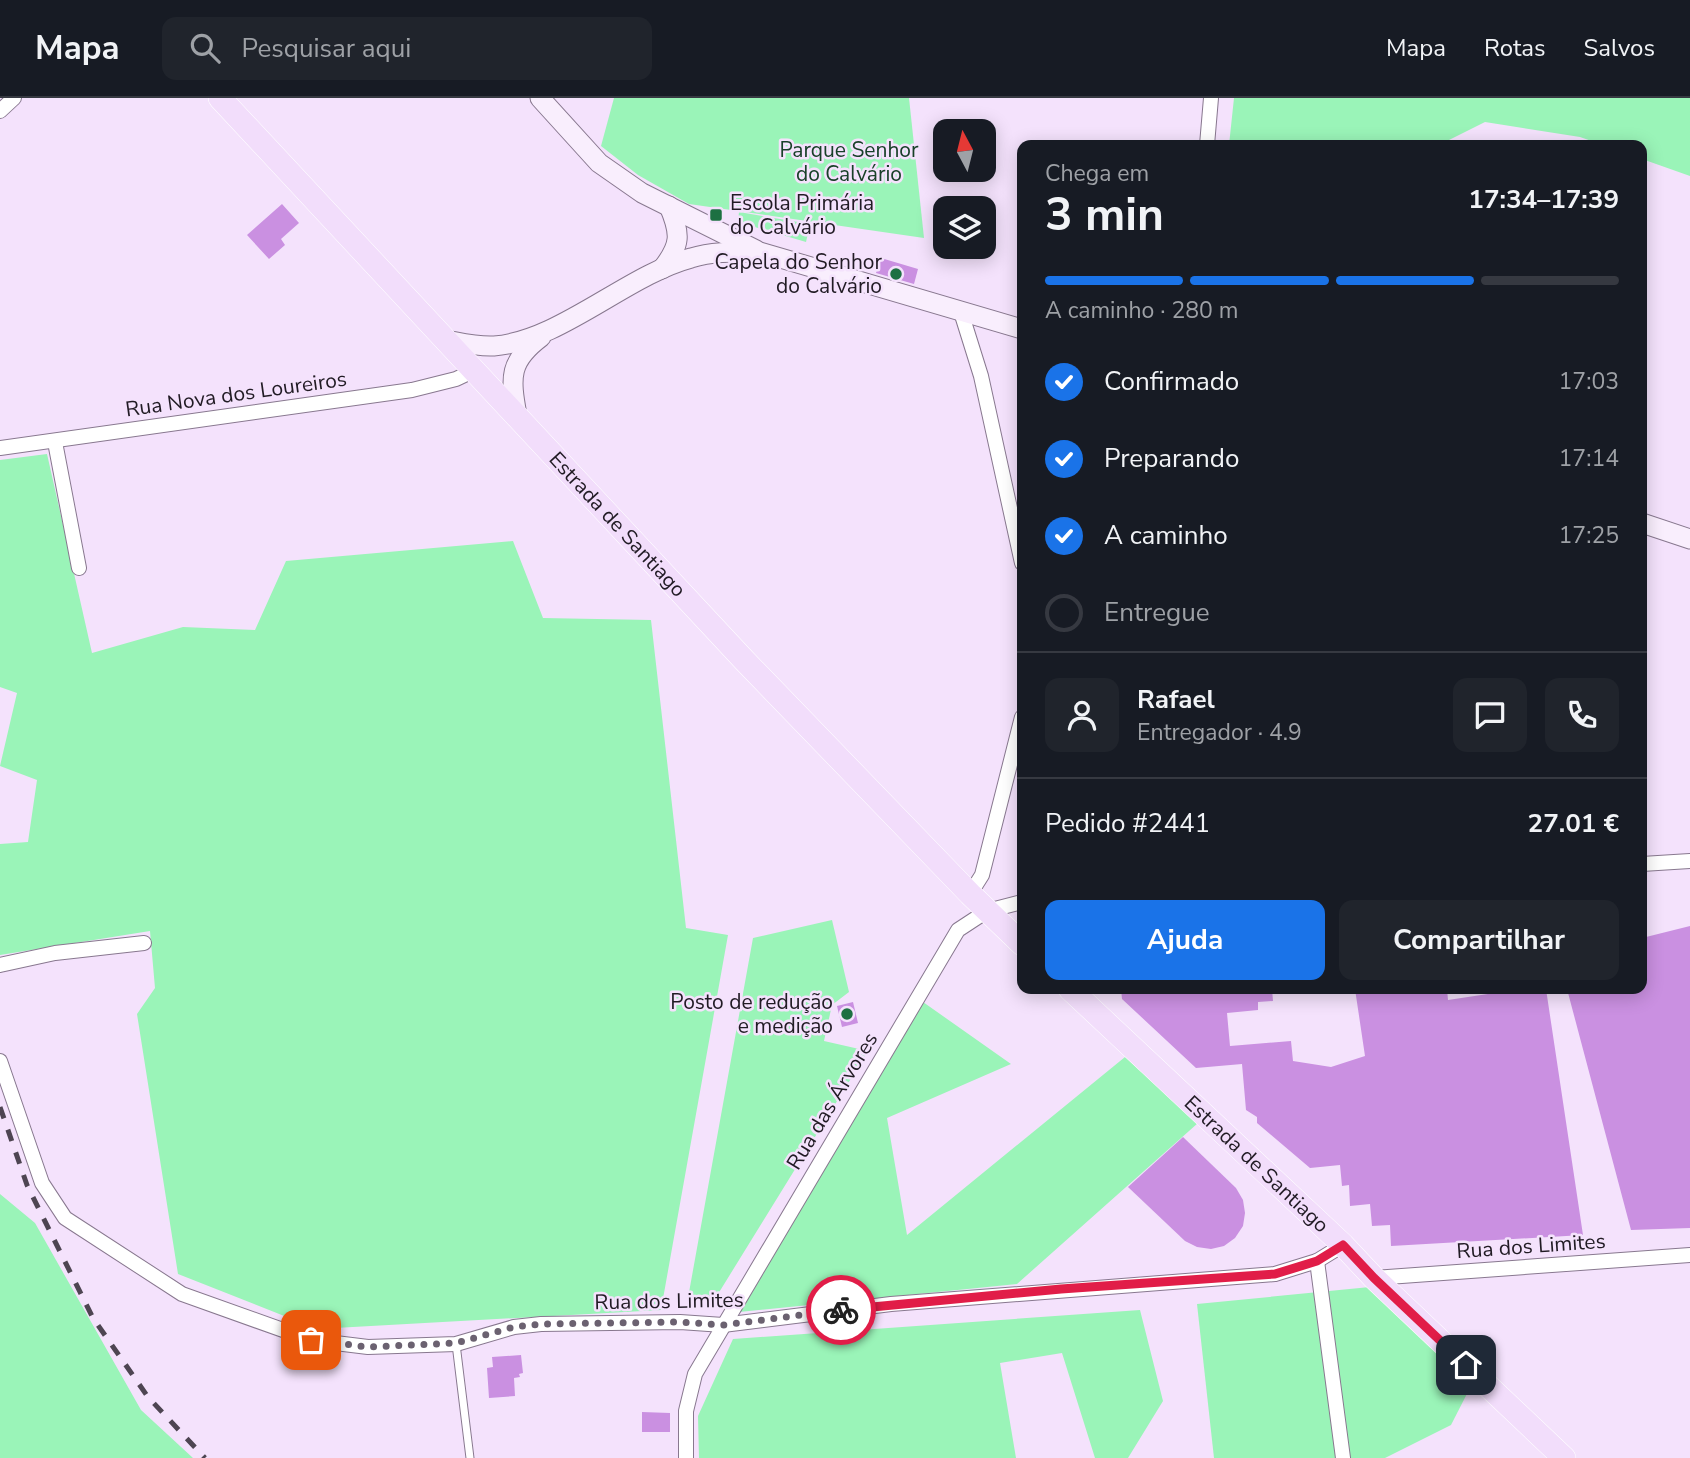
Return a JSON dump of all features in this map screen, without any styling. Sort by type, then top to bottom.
[{"type":"main road","name":"Estrada de Santiago","points":[[220,98],[744,660],[1017,939]]},
{"type":"main road","points":[[540,98],[599,163],[642,193],[760,253],[1017,328]]},
{"type":"main road","points":[[662,269],[674,254],[678,240],[677,223],[669,206]]},
{"type":"main road","points":[[475,370],[489,357],[514,343],[554,327],[662,269],[689,258],[721,251],[760,253]]},
{"type":"main road","points":[[475,370],[499,374],[514,364],[529,345],[554,327]]},
{"type":"main road","points":[[446,340],[493,346],[514,343]]},
{"type":"main road","points":[[514,364],[512,386],[517,415]]},
{"type":"main road","points":[[1647,525],[1690,539]]},
{"type":"main road","name":"Estrada de Santiago","points":[[1075,994],[1343,1245],[1374,1278],[1564,1458]]},
{"type":"street","points":[[0,111],[14,98]]},
{"type":"street","points":[[1207,140],[1211,98]]},
{"type":"street","points":[[961,312],[981,376],[1017,540]]},
{"type":"street","name":"Rua Nova dos Loureiros","points":[[0,448],[412,390],[456,379],[475,370]]},
{"type":"street","points":[[55,442],[79,568]]},
{"type":"street","points":[[970,894],[982,875],[1017,737]]},
{"type":"street","points":[[1647,864],[1690,861]]},
{"type":"street","name":"Rua das Árvores","points":[[687,1458],[686,1411],[695,1374],[723,1325],[958,930],[987,911],[1017,903]]},
{"type":"street","points":[[0,965],[55,953],[144,943]]},
{"type":"street","name":"Rua dos Limites","points":[[0,1060],[42,1183],[65,1218],[182,1294],[311,1340],[368,1347],[456,1343],[514,1327],[541,1324],[680,1322],[723,1325],[917,1301],[1275,1274],[1317,1261],[1343,1245]]},
{"type":"street","name":"Rua dos Limites","points":[[1374,1278],[1690,1255]]},
{"type":"street","points":[[1317,1261],[1343,1458]]},
{"type":"lane","points":[[456,1343],[470,1458]]},
{"type":"green space","name":"Parque Senhor do Calvário","points":[[614,98],[909,98],[924,238],[689,204],[638,175],[601,146]]},
{"type":"green space","points":[[1234,98],[1690,98],[1690,176],[1647,161],[1647,140],[1589,140],[1485,122],[1449,140],[1230,140]]},
{"type":"green space","points":[[739,212],[810,224],[806,242],[738,222]]},
{"type":"green space","points":[[47,454],[92,653],[183,627],[255,630],[286,561],[513,541],[543,618],[651,620],[686,928],[728,935],[661,1310],[317,1329],[178,1274],[137,1014],[155,988],[150,931],[0,955],[0,844],[28,842],[37,780],[0,766],[17,693],[0,687],[0,460]]},
{"type":"green space","points":[[832,920],[849,992],[832,1005],[824,1041],[868,1051],[710,1307],[686,1309],[753,938]]},
{"type":"green space","points":[[923,1002],[1011,1064],[887,1118],[907,1235],[1125,1057],[1198,1123],[1017,1284],[739,1312]]},
{"type":"green space","points":[[0,1194],[35,1223],[141,1410],[193,1458],[0,1458]]},
{"type":"green space","points":[[1370,1287],[1473,1382],[1451,1425],[1385,1458],[1214,1458],[1197,1304]]},
{"type":"green space","points":[[1140,1310],[1163,1401],[1128,1458],[1095,1458],[1062,1353],[1000,1363],[1016,1458],[699,1458],[698,1416],[733,1339]]},
{"type":"building","points":[[282,204],[299,223],[281,239],[285,245],[269,259],[247,235]]},
{"type":"building","name":"Capela do Senhor do Calvário","points":[[881,258],[918,269],[914,284],[876,273]]},
{"type":"building","points":[[1690,926],[1690,1228],[1631,1230],[1568,994],[1647,994],[1647,937]]},
{"type":"building","points":[[1122,994],[1272,994],[1273,1001],[1258,1002],[1258,1010],[1227,1013],[1230,1046],[1291,1041],[1293,1061],[1331,1067],[1365,1056],[1356,994],[1447,994],[1448,1000],[1488,994],[1547,994],[1583,1235],[1391,1246],[1390,1225],[1372,1226],[1370,1204],[1350,1206],[1349,1185],[1342,1186],[1340,1165],[1310,1168],[1257,1123],[1257,1117],[1246,1110],[1242,1064],[1196,1068],[1122,999]]},
{"type":"building","name":"Posto de redução e medição","points":[[853,1002],[858,1023],[842,1027],[837,1006]]},
{"type":"building","points":[[1183,1137],[1236,1188],[1243,1200],[1243,1226],[1235,1238],[1224,1246],[1211,1249],[1197,1247],[1185,1241],[1128,1187]]},
{"type":"building","points":[[521,1355],[523,1373],[514,1378],[515,1396],[489,1398],[487,1368],[493,1367],[492,1357]]},
{"type":"building","points":[[642,1412],[670,1413],[670,1432],[642,1432]]},
{"type":"railway","points":[[0,1107],[27,1185],[93,1318],[148,1397],[205,1458]]},
{"type":"way so far","points":[[311,1340],[368,1347],[456,1343],[514,1327],[541,1324],[680,1322],[723,1325],[841,1310]]},
{"type":"place","name":"Escola Primária do Calvário","points":[[716,215]]},
{"type":"place","name":"Capela do Senhor do Calvário","points":[[896,274]]},
{"type":"place","name":"Posto de redução e medição","points":[[847,1014]]},
{"type":"route","points":[[841,1310],[1061,1289],[1275,1274],[1317,1261],[1343,1245],[1466,1365]]}]
